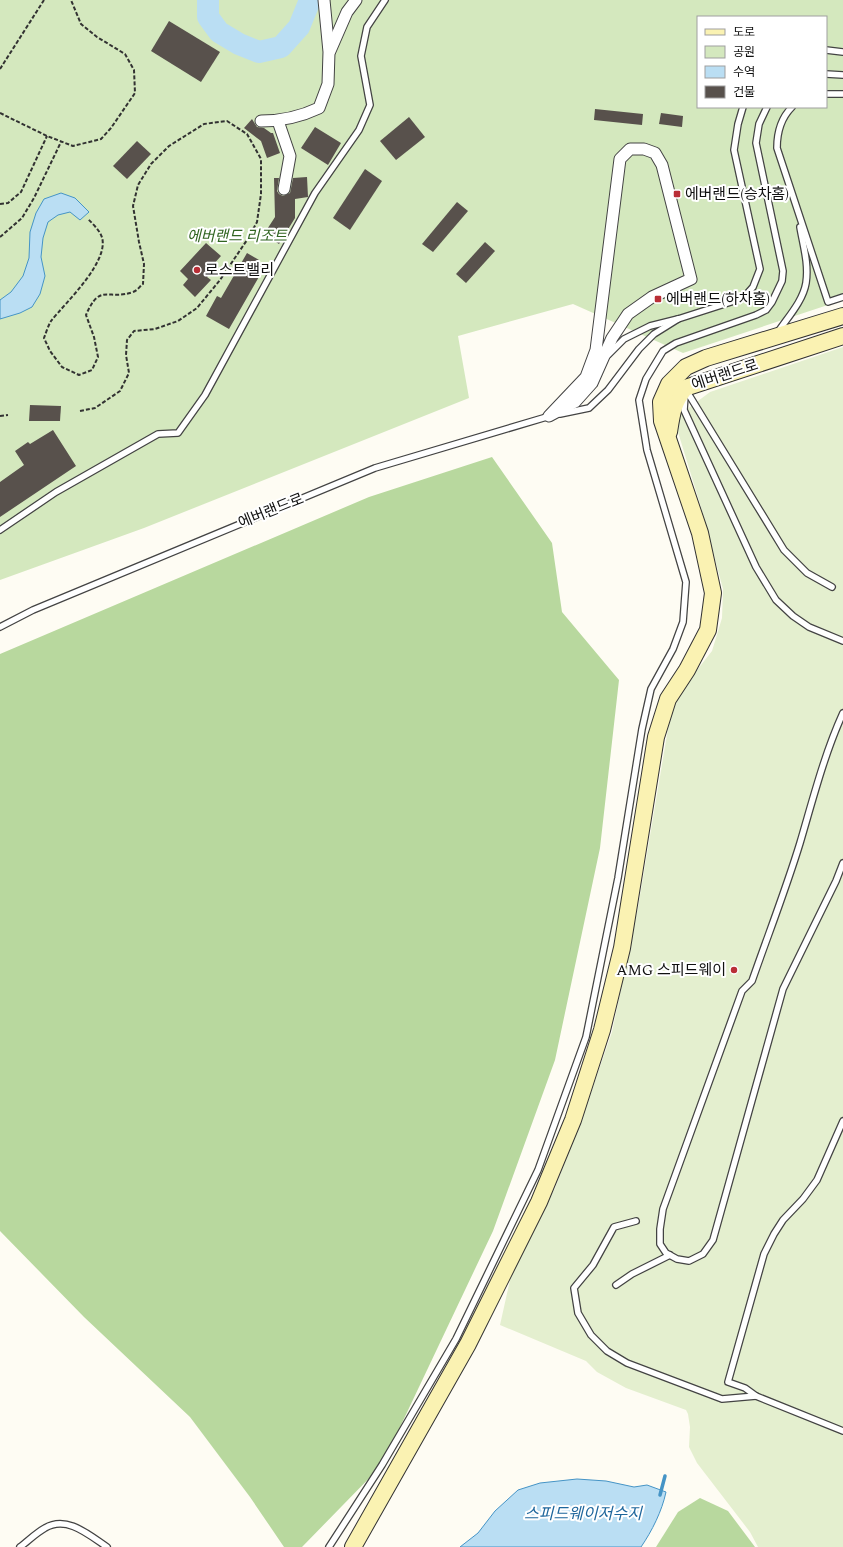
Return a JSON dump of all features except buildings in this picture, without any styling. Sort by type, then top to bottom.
[{"type":"street","points":[[261,121],[278,121],[303,116],[319,108],[328,84],[329,52],[324,0]]},
{"type":"street","points":[[329,52],[348,12],[356,0]]},
{"type":"street","points":[[278,121],[290,156],[284,189]]},
{"type":"street","points":[[630,149],[644,149],[655,153],[662,165],[691,279],[652,297],[628,314],[612,338],[592,383],[575,402],[549,416],[586,377],[596,350],[620,159],[630,149]]},
{"type":"street","name":"에버랜드로","points":[[668,437],[662,421],[661,402],[669,384],[686,367],[706,358],[843,316]]},
{"type":"street","name":"에버랜드로","points":[[668,437],[676,399],[685,388],[843,336]]},
{"type":"street","points":[[353,1547],[468,1344],[539,1202],[573,1120],[602,1030],[622,948],[656,738],[668,699],[687,670],[708,630],[713,593],[700,533],[668,437]]},
{"type":"lane","points":[[0,530],[56,492],[158,434],[178,433],[205,395],[315,193],[359,130],[370,105],[361,56],[367,27],[385,0]]},
{"type":"lane","points":[[827,50],[843,52]]},
{"type":"lane","points":[[827,74],[843,75]]},
{"type":"lane","points":[[827,94],[843,94]]},
{"type":"lane","points":[[586,377],[624,339],[650,326],[678,319],[731,302],[745,296],[753,287],[760,269],[734,150],[738,124],[743,108]]},
{"type":"lane","points":[[329,1547],[382,1465],[456,1339],[538,1170],[586,1037],[618,878],[642,729],[651,689],[673,649],[683,622],[686,582],[647,450],[639,400],[646,379],[663,351],[676,343],[756,315],[766,310],[772,302],[782,281],[781,258],[756,144],[758,124],[766,108]]},
{"type":"lane","points":[[791,108],[787,111],[781,124],[777,138],[777,148],[828,302],[843,297]]},
{"type":"lane","points":[[776,336],[799,301],[806,283],[807,265],[798,211]]},
{"type":"lane","name":"에버랜드로","points":[[0,626],[40,607],[375,468],[549,416],[589,408],[608,390],[639,350],[654,334],[678,319]]},
{"type":"lane","points":[[685,388],[784,550],[807,573],[832,587]]},
{"type":"lane","points":[[685,388],[684,410],[756,567],[776,600],[793,616],[809,627],[843,641]]},
{"type":"lane","points":[[843,713],[835,730],[787,884],[752,981],[742,991],[663,1209],[660,1229],[660,1244],[666,1253],[677,1259],[689,1261],[703,1254],[713,1240],[783,989],[836,881],[843,863]]},
{"type":"lane","points":[[843,1121],[817,1180],[803,1199],[783,1220],[764,1254],[728,1382],[744,1388],[756,1396],[843,1431]]},
{"type":"lane","points":[[636,1221],[614,1227],[593,1265],[574,1288],[578,1313],[591,1335],[607,1351],[627,1363],[722,1399],[756,1396]]},
{"type":"lane","points":[[616,1285],[632,1274],[670,1255]]},
{"type":"lane","points":[[20,1547],[45,1528],[54,1524],[68,1524],[82,1530],[107,1547]]},
{"type":"path","points":[[0,69],[44,0]]},
{"type":"path","points":[[0,113],[61,142],[73,146],[100,139],[111,128],[135,93],[134,70],[125,54],[97,38],[80,24],[71,0]]},
{"type":"path","points":[[80,411],[95,408],[120,391],[129,373],[126,355],[127,340],[134,331],[155,329],[178,321],[197,308],[220,280],[247,240],[257,222],[261,194],[261,159],[247,134],[227,121],[204,124],[169,146],[152,164],[138,185],[133,206],[138,242],[144,264],[143,284],[134,292],[101,295],[91,302],[86,315],[94,337],[98,357],[92,370],[79,375],[62,367],[50,351],[44,338],[51,322],[90,274],[103,247],[101,233],[88,219]]},
{"type":"path","points":[[0,204],[8,203],[21,192],[48,136]]},
{"type":"path","points":[[0,237],[22,218],[34,198],[61,142]]},
{"type":"path","points":[[0,416],[8,415]]},
{"type":"green space","name":"에버랜드 리조트","points":[[0,0],[843,0],[843,300],[683,353],[573,304],[458,336],[469,398],[144,528],[0,580]]},
{"type":"green space","name":"AMG 스피드웨이","points":[[843,347],[843,1547],[758,1547],[750,1532],[697,1463],[689,1447],[690,1427],[686,1410],[626,1388],[597,1372],[586,1361],[500,1325],[514,1262],[555,1188],[612,1032],[638,907],[672,705],[712,651],[722,618],[723,589],[700,504],[674,419],[710,392]]},
{"type":"green space","points":[[492,457],[552,543],[562,612],[619,680],[600,848],[555,1060],[493,1231],[382,1465],[302,1547],[284,1547],[250,1497],[190,1417],[84,1317],[0,1231],[0,654],[369,497]]},
{"type":"green space","points":[[700,1498],[728,1511],[755,1547],[656,1547],[678,1512]]},
{"type":"water","points":[[61,193],[75,198],[89,212],[80,220],[70,212],[58,215],[48,222],[43,238],[41,257],[45,276],[40,294],[32,307],[20,313],[0,319],[0,300],[11,292],[23,276],[29,258],[30,232],[36,213],[44,199]]},
{"type":"water","name":"스피드웨이저수지","points":[[577,1479],[606,1481],[634,1487],[647,1485],[666,1492],[656,1521],[641,1547],[460,1547],[478,1533],[495,1511],[518,1490],[540,1483]]},
{"type":"waterway","points":[[208,0],[208,17],[219,32],[239,44],[259,52],[281,47],[299,27],[310,0]]},
{"type":"waterway","points":[[660,1495],[665,1476]]},
{"type":"place","name":"에버랜드(승차홈)","points":[[677,194]]},
{"type":"place","name":"로스트밸리","points":[[197,270]]},
{"type":"place","name":"에버랜드(하차홈)","points":[[658,299]]},
{"type":"place","name":"AMG 스피드웨이","points":[[734,970]]}]
